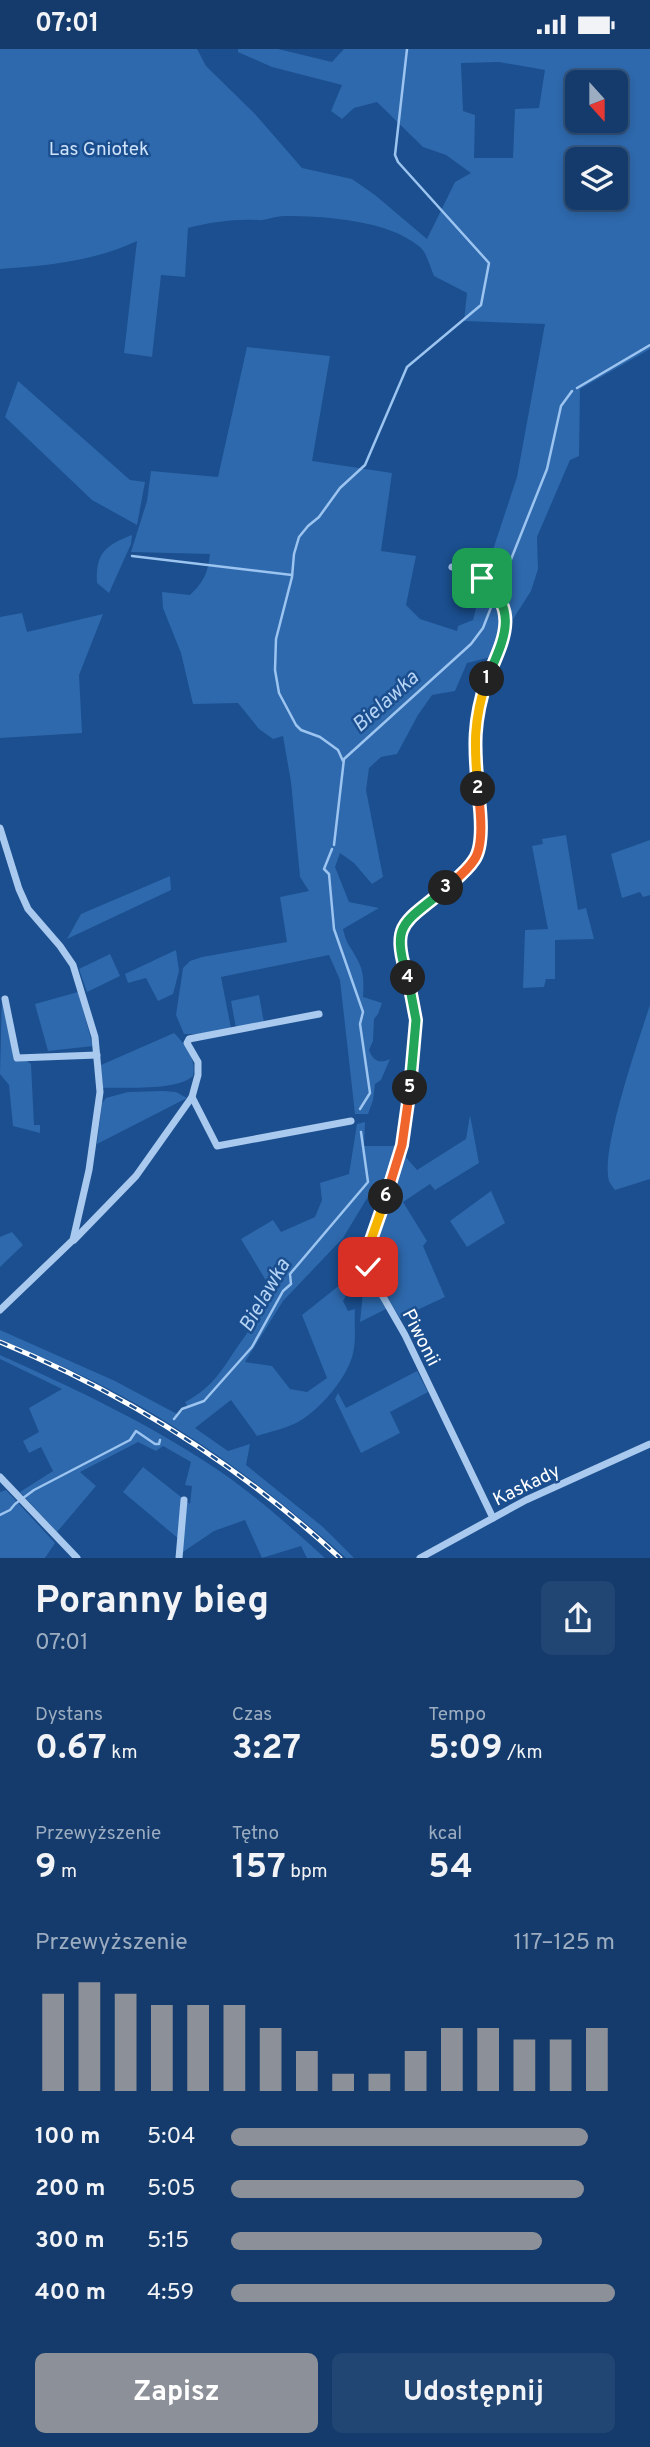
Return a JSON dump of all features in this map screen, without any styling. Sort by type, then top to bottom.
[{"type":"street","name":"Piwonii","points":[[452,567],[482,578],[487,583],[503,607],[506,631],[480,699],[475,722],[474,746],[480,811],[478,854],[464,872],[408,920],[399,935],[401,958],[411,987],[415,1011],[414,1058],[402,1145],[365,1257],[370,1275],[405,1335],[493,1518]]},
{"type":"street","points":[[0,828],[3,849],[28,908],[73,965],[89,1016],[97,1055],[100,1092],[89,1170],[73,1240]]},
{"type":"street","points":[[5,999],[17,1058],[97,1055]]},
{"type":"street","points":[[0,1310],[136,1176],[192,1097],[198,1075],[198,1062],[187,1043],[189,1039],[319,1014]]},
{"type":"street","points":[[192,1097],[218,1146],[351,1121]]},
{"type":"street","name":"Kaskady","points":[[420,1558],[526,1500],[650,1444]]},
{"type":"street","points":[[0,1477],[78,1558]]},
{"type":"street","points":[[179,1558],[184,1500]]},
{"type":"green space","name":"Las Gniotek","points":[[0,49],[197,49],[206,66],[255,114],[302,168],[352,179],[427,239],[455,182],[471,173],[446,155],[423,147],[377,102],[354,108],[342,119],[331,111],[342,85],[272,67],[238,52],[238,49],[278,49],[332,62],[344,49],[650,49],[650,349],[580,389],[579,456],[570,460],[537,537],[538,569],[531,591],[508,627],[501,599],[484,577],[517,477],[545,324],[464,321],[467,293],[434,276],[420,247],[407,238],[374,225],[318,217],[284,216],[223,221],[188,228],[185,277],[161,275],[152,357],[124,353],[137,241],[87,258],[0,269]],"holes":[[[499,62],[545,70],[539,108],[515,109],[513,158],[474,158],[475,115],[463,111],[461,63]]]},
{"type":"green space","points":[[247,347],[330,356],[312,461],[392,473],[381,551],[416,556],[406,605],[420,619],[457,631],[458,626],[473,620],[483,581],[501,609],[501,633],[495,656],[467,663],[455,691],[432,695],[397,754],[381,757],[369,768],[366,790],[383,877],[372,884],[354,863],[340,853],[335,867],[349,902],[379,908],[343,929],[361,968],[363,997],[382,1003],[374,1019],[373,1041],[369,1050],[377,1061],[390,1059],[381,1080],[375,1084],[368,1114],[355,1114],[340,980],[329,955],[221,977],[231,1028],[184,1034],[176,1015],[183,968],[190,961],[287,942],[280,897],[309,891],[300,877],[291,782],[283,736],[273,739],[259,729],[238,703],[193,704],[181,653],[163,608],[162,592],[190,595],[199,586],[210,554],[131,552],[147,501],[151,471],[218,477]]},
{"type":"green space","points":[[18,381],[130,480],[145,482],[137,525],[92,500],[5,417]]},
{"type":"green space","points":[[132,535],[131,544],[109,593],[97,583],[100,557],[109,547]]},
{"type":"green space","points":[[22,613],[27,632],[103,614],[79,675],[82,733],[0,738],[0,617]]},
{"type":"green space","points":[[566,835],[578,910],[586,908],[594,939],[555,940],[555,979],[546,979],[544,987],[523,988],[525,930],[548,929],[532,846],[543,844],[542,839]]},
{"type":"green space","points":[[650,840],[650,895],[643,897],[640,892],[622,898],[611,854]]},
{"type":"green space","points":[[170,876],[171,890],[67,939],[81,914]]},
{"type":"green space","points":[[176,950],[179,971],[173,994],[158,1001],[146,978],[128,983],[125,974]]},
{"type":"green space","points":[[110,954],[120,976],[87,992],[79,969]]},
{"type":"green space","points":[[78,992],[93,1046],[48,1051],[35,1004]]},
{"type":"green space","points":[[259,995],[264,1023],[236,1028],[231,1001]]},
{"type":"green space","points":[[2,996],[14,1060],[31,1064],[34,1125],[40,1125],[40,1133],[13,1126],[9,1085],[0,1074]]},
{"type":"green space","points":[[650,1005],[650,1179],[615,1190],[609,1181],[610,1145],[622,1094]]},
{"type":"green space","points":[[174,1033],[192,1058],[193,1076],[185,1081],[163,1086],[103,1088],[101,1065]]},
{"type":"green space","points":[[128,1092],[176,1092],[187,1098],[97,1144],[102,1103],[106,1098]]},
{"type":"green space","points":[[470,1115],[479,1163],[435,1190],[430,1184],[403,1202],[427,1241],[423,1246],[445,1297],[400,1318],[377,1281],[369,1257],[403,1154],[417,1170],[466,1139]]},
{"type":"green space","points":[[365,1122],[364,1146],[399,1146],[384,1193],[372,1190],[343,1238],[283,1301],[245,1362],[272,1366],[290,1389],[307,1392],[327,1378],[302,1315],[345,1281],[355,1269],[354,1280],[343,1301],[348,1311],[355,1309],[354,1348],[347,1370],[323,1402],[290,1426],[257,1436],[231,1400],[195,1428],[228,1451],[250,1444],[246,1465],[323,1527],[354,1558],[346,1558],[288,1508],[196,1441],[97,1383],[0,1339],[0,1330],[115,1381],[177,1414],[188,1408],[185,1402],[196,1396],[218,1374],[274,1294],[241,1239],[273,1220],[281,1232],[315,1217],[322,1200],[320,1183],[349,1174],[357,1124]]},
{"type":"green space","points":[[491,1191],[505,1223],[467,1247],[450,1221]]},
{"type":"green space","points":[[12,1232],[23,1245],[0,1267],[0,1237]]},
{"type":"green space","points":[[365,1273],[386,1309],[360,1322]]},
{"type":"green space","points":[[0,1355],[118,1411],[176,1443],[231,1479],[325,1558],[307,1558],[301,1546],[262,1558],[245,1520],[214,1531],[183,1552],[180,1540],[123,1492],[143,1467],[190,1504],[192,1486],[185,1485],[191,1462],[163,1446],[156,1451],[138,1442],[80,1472],[96,1486],[57,1532],[20,1492],[53,1471],[41,1447],[29,1453],[23,1441],[39,1432],[29,1408],[62,1389],[0,1359]]},
{"type":"green space","points":[[417,1371],[428,1392],[390,1412],[400,1433],[361,1453],[335,1399],[338,1393],[346,1408]]},
{"type":"green space","points":[[6,1490],[55,1543],[45,1558],[0,1558],[0,1492]]},
{"type":"waterway","points":[[343,761],[338,750],[296,725],[279,693],[275,670],[276,639],[292,577],[294,554],[299,537],[319,517],[340,488],[365,465],[407,367],[481,305],[489,263],[398,162],[395,155],[407,49]]},
{"type":"waterway","name":"Bielawka","points":[[577,388],[650,345]]},
{"type":"waterway","name":"Bielawka","points":[[498,592],[547,469],[561,406],[572,391]]},
{"type":"waterway","points":[[132,556],[292,575]]},
{"type":"waterway","name":"Bielawka","points":[[334,845],[344,759],[471,644],[483,628],[495,597]]},
{"type":"waterway","name":"Bielawka","points":[[332,849],[324,869],[329,874],[334,929],[363,1012],[360,1024],[370,1093],[360,1109]]},
{"type":"waterway","name":"Bielawka","points":[[174,1419],[182,1409],[204,1401],[252,1347],[283,1291],[291,1284],[290,1274],[368,1182],[361,1132]]},
{"type":"waterway","name":"Bielawka","points":[[0,1515],[34,1490],[130,1440],[136,1431],[155,1444],[159,1444],[160,1440]]},
{"type":"railway","points":[[0,1342],[92,1384],[180,1435],[263,1493],[340,1558]]},
{"type":"route","points":[[368,1267],[365,1257],[402,1145],[414,1058],[414,1002],[401,958],[399,935],[408,920],[464,872],[478,854],[481,828],[474,746],[475,722],[480,699],[506,631],[503,607],[482,578]]}]
